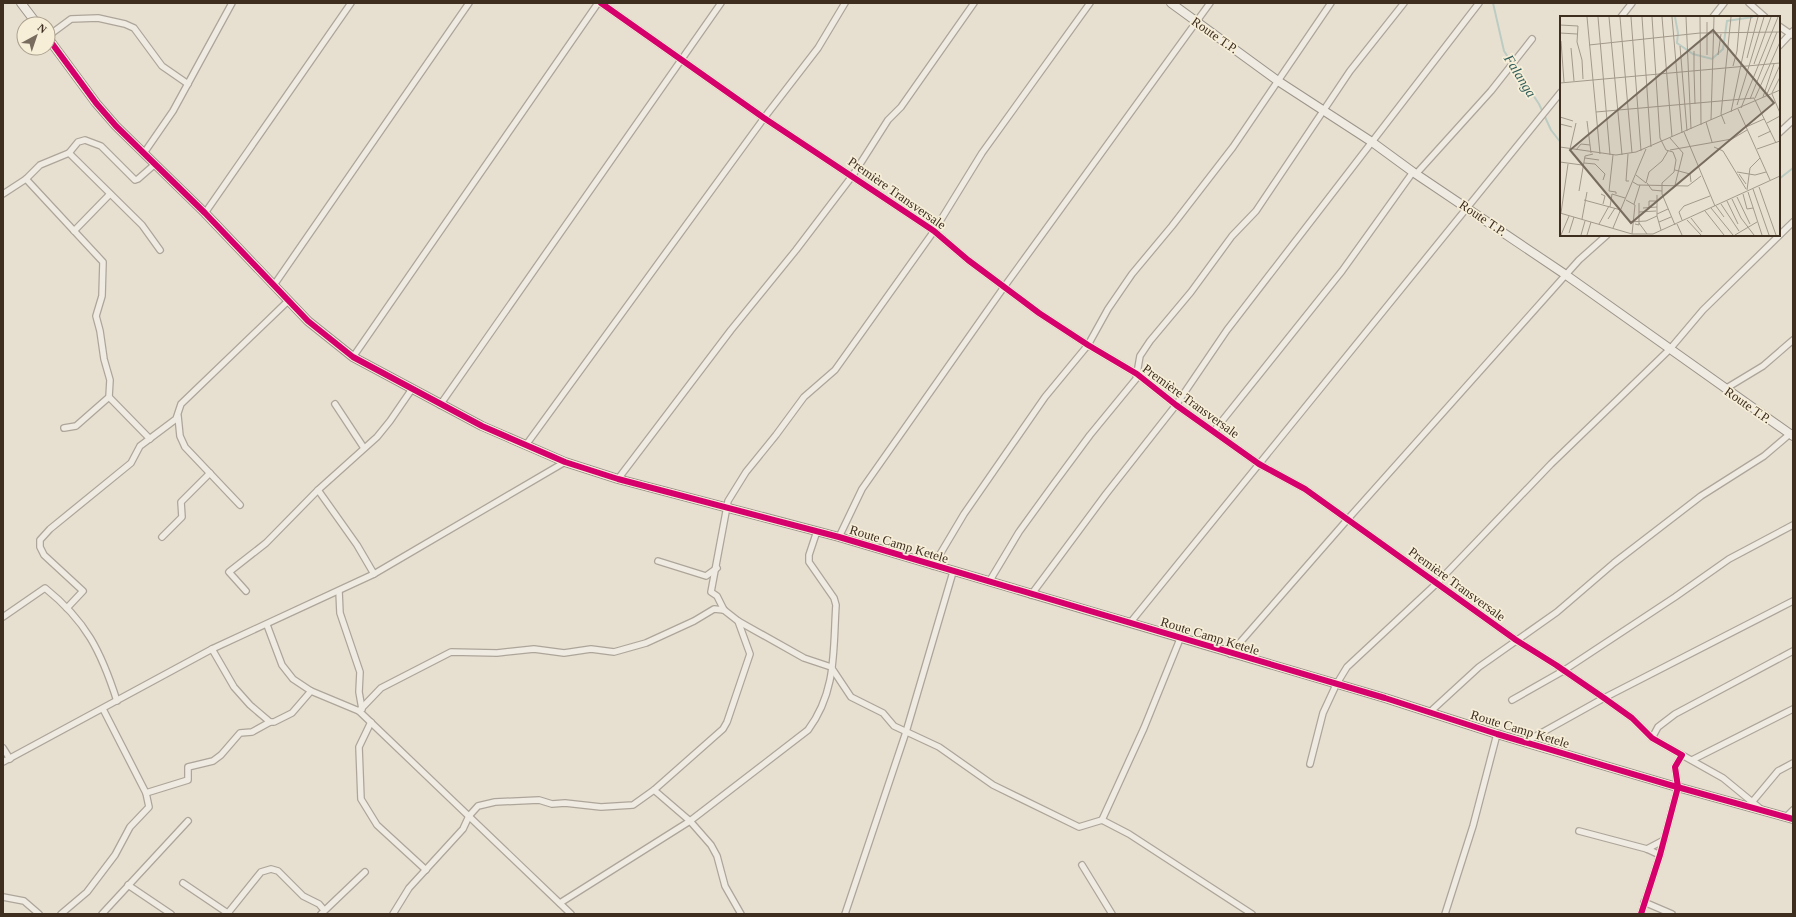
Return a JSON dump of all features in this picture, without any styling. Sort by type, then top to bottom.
[{"type":"street","points":[[21,3],[31,16]]},
{"type":"street","points":[[144,153],[173,111],[232,3]]},
{"type":"street","points":[[205,213],[351,3]]},
{"type":"street","points":[[274,285],[469,3]]},
{"type":"street","points":[[353,357],[598,3]]},
{"type":"street","name":"Première Transversale","points":[[601,3],[764,118],[853,175],[885,199],[934,231],[968,260],[1004,287],[1088,346],[1137,374],[1176,405],[1259,464],[1305,489],[1516,640],[1604,698],[1632,718],[1652,738],[1723,778],[1753,801],[1762,810]]},
{"type":"street","points":[[440,405],[721,3]]},
{"type":"street","points":[[526,445],[764,118],[818,48],[845,3]]},
{"type":"street","points":[[618,479],[731,330],[796,250],[853,175],[888,120],[901,106],[974,3]]},
{"type":"street","points":[[1090,3],[982,153],[934,231],[835,370],[804,397],[746,472],[728,501],[717,568],[711,592],[717,596],[724,610],[738,621],[804,658],[832,667],[852,699],[883,713],[894,726],[939,747],[993,785],[1079,827],[1102,820],[1129,834],[1252,914]]},
{"type":"street","name":"Route T.P.","points":[[1171,3],[1278,81],[1372,142],[1415,173],[1566,275],[1725,389],[1792,434]]},
{"type":"street","points":[[839,537],[862,489],[1004,287],[1210,3]]},
{"type":"street","points":[[933,566],[964,514],[1036,409],[1088,346],[1108,309],[1132,274],[1172,226],[1233,147],[1331,3]]},
{"type":"street","points":[[989,582],[1019,532],[1090,434],[1136,379],[1140,356],[1150,341],[1192,292],[1232,236],[1256,211],[1350,71],[1404,3]]},
{"type":"street","points":[[1031,595],[1106,494],[1176,405],[1227,330],[1479,3]]},
{"type":"street","points":[[1622,16],[1632,3]]},
{"type":"street","points":[[1714,16],[1724,3]]},
{"type":"street","points":[[1749,3],[1764,16]]},
{"type":"street","points":[[56,31],[71,19],[98,18],[125,24],[134,28],[162,66],[188,84]]},
{"type":"street","points":[[1780,27],[1792,34],[1780,45]]},
{"type":"street","points":[[1214,431],[1342,271],[1415,173],[1491,91],[1532,39]]},
{"type":"street","name":"Route Camp Ketele","points":[[56,48],[96,103],[154,165],[205,213],[308,321],[353,357],[440,405],[526,445],[565,462],[618,479],[839,537],[1430,712],[1497,734],[1790,818]]},
{"type":"street","points":[[1130,623],[1560,93]]},
{"type":"street","points":[[1780,132],[1793,120]]},
{"type":"street","points":[[4,193],[26,179],[40,165],[69,153],[78,142],[86,140],[101,146],[135,180],[154,165]]},
{"type":"street","points":[[69,153],[142,225],[160,250]]},
{"type":"street","points":[[26,179],[103,262],[102,296],[96,316],[104,359],[110,380],[109,397],[76,426],[64,428]]},
{"type":"street","points":[[74,231],[110,194]]},
{"type":"street","points":[[1780,235],[1793,222]]},
{"type":"street","points":[[1230,654],[1347,520],[1579,260],[1606,236]]},
{"type":"street","points":[[1310,764],[1323,712],[1336,685],[1347,667],[1436,584],[1551,464],[1670,349],[1702,310],[1779,236]]},
{"type":"street","points":[[240,505],[185,447],[180,436],[178,416],[181,404],[288,300]]},
{"type":"street","points":[[1725,389],[1763,366],[1793,340]]},
{"type":"street","points":[[246,591],[229,572],[266,544],[318,490],[377,437],[390,422],[412,389]]},
{"type":"street","points":[[109,397],[150,438]]},
{"type":"street","points":[[335,404],[364,448]]},
{"type":"street","points":[[67,608],[83,591],[44,555],[40,547],[40,540],[62,519],[131,462],[137,450],[178,416]]},
{"type":"street","points":[[1430,712],[1479,667],[1556,612],[1614,563],[1701,496],[1764,456],[1792,434]]},
{"type":"street","points":[[3,762],[212,649],[374,574],[565,462]]},
{"type":"street","points":[[162,537],[182,516],[181,502],[210,473]]},
{"type":"street","points":[[318,490],[357,545],[374,574]]},
{"type":"street","points":[[1512,700],[1564,671],[1729,559],[1793,525]]},
{"type":"street","points":[[560,903],[690,821],[808,730],[825,702],[830,684],[835,601],[809,559],[817,531]]},
{"type":"street","points":[[658,561],[706,576],[717,568]]},
{"type":"street","points":[[845,914],[906,732],[953,572]]},
{"type":"street","points":[[3,617],[45,588],[67,608],[87,631],[105,663],[117,701]]},
{"type":"street","points":[[339,591],[340,612],[360,672],[360,710]]},
{"type":"street","points":[[1525,742],[1604,698],[1793,601]]},
{"type":"street","points":[[360,710],[381,688],[451,652],[497,653],[534,650],[564,653],[590,649],[614,652],[646,643],[714,609],[724,610]]},
{"type":"street","points":[[393,914],[409,888],[463,829],[469,816],[478,806],[495,802],[539,800],[552,804],[564,803],[601,807],[627,806],[638,802],[654,790],[723,729],[727,722],[750,654],[738,621]]},
{"type":"street","points":[[266,625],[286,672],[293,679],[311,690],[360,710],[571,914]]},
{"type":"street","points":[[1102,820],[1144,728],[1180,639]]},
{"type":"street","points":[[212,649],[234,687],[250,705],[270,722]]},
{"type":"street","points":[[1652,738],[1658,727],[1675,714],[1793,651]]},
{"type":"street","points":[[146,794],[188,780],[188,766],[213,760],[221,754],[240,733],[252,732],[270,722],[274,722],[292,714],[311,690]]},
{"type":"street","points":[[61,914],[90,887],[115,855],[130,827],[149,807],[146,794],[103,709]]},
{"type":"street","points":[[1692,760],[1793,709]]},
{"type":"street","points":[[371,722],[359,747],[361,799],[377,825],[426,870]]},
{"type":"street","points":[[1445,914],[1473,826],[1497,734]]},
{"type":"street","points":[[3,748],[10,759]]},
{"type":"street","points":[[1641,914],[1660,855],[1678,787],[1675,768],[1682,755]]},
{"type":"street","points":[[1753,801],[1778,771],[1793,763]]},
{"type":"street","points":[[654,790],[690,821],[711,845],[717,856],[725,886],[741,914]]},
{"type":"street","points":[[1790,818],[1793,810]]},
{"type":"street","points":[[102,914],[188,821]]},
{"type":"street","points":[[1579,831],[1647,849],[1660,855]]},
{"type":"street","points":[[1647,849],[1664,840]]},
{"type":"street","points":[[1082,865],[1112,914]]},
{"type":"street","points":[[184,883],[228,914],[261,872],[271,869],[278,871],[303,896],[319,904],[323,912],[365,872]]},
{"type":"street","points":[[128,885],[171,914]]},
{"type":"street","points":[[3,897],[24,901],[39,914]]},
{"type":"street","points":[[1644,902],[1672,914]]},
{"type":"waterway","name":"Falanga","points":[[1493,3],[1504,51],[1539,104],[1551,130],[1560,142]]},
{"type":"waterway","name":"Falanga","points":[[1780,178],[1793,168]]},
{"type":"cycle path","points":[[601,3],[764,118],[934,231],[968,260],[1039,313],[1088,345],[1137,374],[1176,405],[1259,464],[1305,489],[1516,640],[1556,665],[1632,718],[1652,738],[1682,755],[1675,767],[1678,787],[1660,855],[1641,914]]},
{"type":"cycle path","points":[[56,49],[96,103],[116,126],[205,213],[308,321],[353,357],[482,426],[565,462],[618,479],[839,537],[1385,698],[1497,734],[1670,785],[1793,819]]}]
